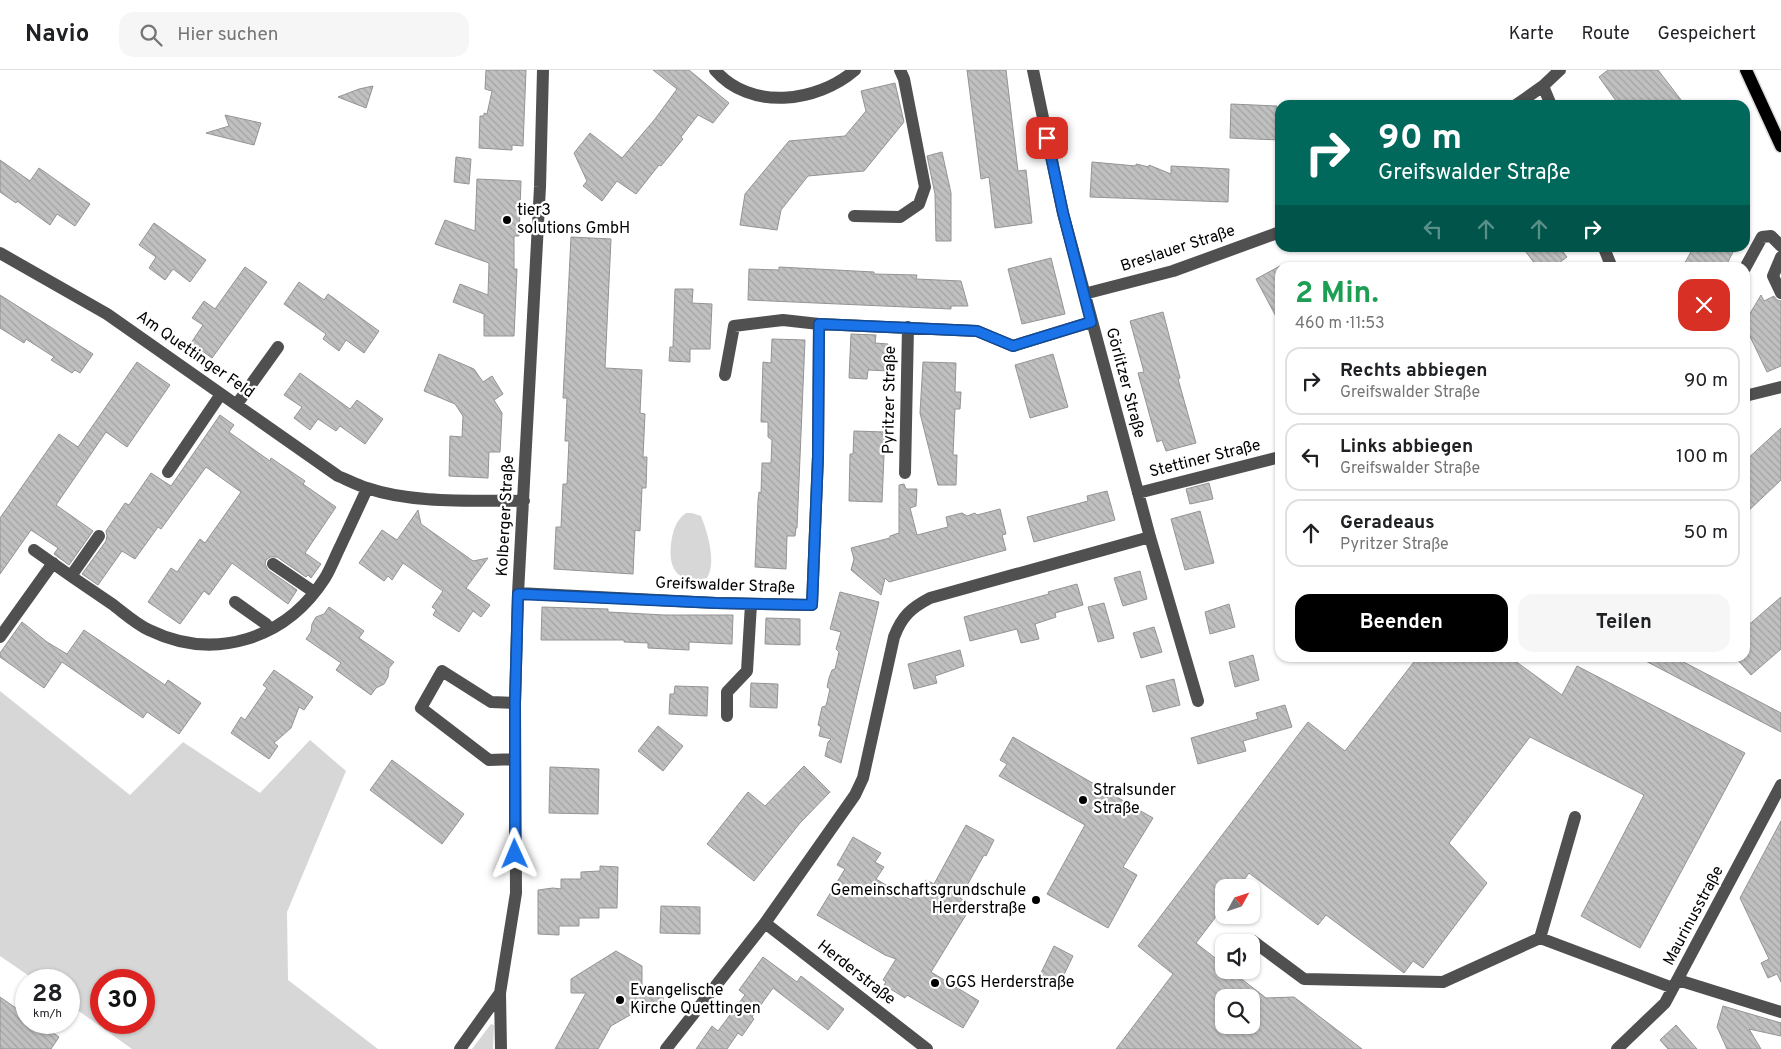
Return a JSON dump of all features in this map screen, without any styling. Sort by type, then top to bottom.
[{"type":"main road","points":[[1746,70],[1781,146]]},
{"type":"street","name":"Kolberger Straße","points":[[501,1049],[500,993],[516,893],[515,703],[518,594],[540,187],[543,70]]},
{"type":"street","points":[[715,70],[731,85],[750,94],[782,98],[821,90],[842,81],[855,70]]},
{"type":"street","points":[[854,216],[900,217],[919,204],[925,187],[904,79],[900,70]]},
{"type":"street","name":"Görlitzer Straße","points":[[1033,70],[1063,213],[1091,322],[1150,537],[1198,701]]},
{"type":"street","points":[[1523,100],[1544,86],[1560,70]]},
{"type":"street","points":[[1544,86],[1549,100]]},
{"type":"street","name":"Breslauer Straße","points":[[1084,294],[1173,271],[1275,234]]},
{"type":"street","points":[[1748,262],[1762,236],[1771,236],[1781,246]]},
{"type":"street","name":"Am Quettinger Feld","points":[[0,253],[107,314],[338,476],[367,488],[401,496],[524,501]]},
{"type":"street","points":[[1781,257],[1773,276],[1781,293]]},
{"type":"street","name":"Pyritzer Straße","points":[[725,375],[734,326],[783,320],[819,324],[977,331],[1013,346],[1091,322]]},
{"type":"street","name":"Greifswalder Straße","points":[[518,594],[812,605],[818,456],[819,324]]},
{"type":"street","name":"Pyritzer Straße","points":[[905,473],[908,327]]},
{"type":"street","points":[[237,404],[278,347]]},
{"type":"street","points":[[1750,395],[1781,387]]},
{"type":"street","points":[[168,472],[221,394]]},
{"type":"street","name":"Stettiner Straße","points":[[1138,493],[1275,458]]},
{"type":"street","points":[[34,550],[148,630],[191,644],[214,645],[252,638],[270,630],[305,604],[325,577],[367,488]]},
{"type":"street","points":[[71,576],[99,536]]},
{"type":"street","points":[[666,1049],[765,923],[856,795],[863,778],[894,637],[900,622],[908,613],[917,605],[930,598],[1150,537]]},
{"type":"street","points":[[0,637],[53,563]]},
{"type":"street","points":[[273,564],[314,592]]},
{"type":"street","points":[[235,602],[266,624],[270,630]]},
{"type":"street","points":[[727,716],[727,692],[746,671],[751,604]]},
{"type":"street","points":[[515,703],[491,702],[442,671],[421,708],[489,760],[515,759]]},
{"type":"street","name":"Maurinusstraße","points":[[1617,1049],[1665,1003],[1781,785]]},
{"type":"street","points":[[1540,938],[1575,817]]},
{"type":"street","name":"Herderstraße","points":[[765,923],[927,1049]]},
{"type":"street","points":[[1260,946],[1304,980],[1442,982],[1540,938],[1676,984],[1781,1012]]},
{"type":"street","name":"Kolberger Straße","points":[[460,1049],[500,993]]},
{"type":"shaded area","points":[[686,513],[701,516],[706,530],[711,555],[710,571],[707,578],[689,579],[683,577],[677,573],[671,562],[671,544],[674,531],[679,519]]},
{"type":"shaded area","points":[[0,691],[130,795],[183,742],[260,793],[310,740],[346,771],[287,912],[288,980],[378,1049],[132,1049],[111,1034],[155,1034],[155,969],[90,969],[90,1019],[80,1012],[80,969],[19,969],[0,956]]},
{"type":"shaded area","points":[[491,1024],[494,1025],[493,1049],[472,1049]]},
{"type":"building","points":[[486,70],[526,70],[523,146],[512,145],[512,150],[479,148],[480,116],[484,116],[484,113],[487,114],[492,91],[485,89]]},
{"type":"building","points":[[653,70],[689,70],[729,103],[713,123],[698,115],[681,137],[683,139],[636,194],[617,181],[602,201],[583,186],[587,181],[574,153],[590,133],[622,158],[677,89]]},
{"type":"building","points":[[967,70],[1006,70],[1018,171],[1026,170],[1032,223],[995,228],[989,177],[981,179]]},
{"type":"building","points":[[1608,70],[1658,70],[1681,100],[1615,100],[1599,77]]},
{"type":"building","points":[[895,83],[904,122],[864,171],[808,176],[781,210],[777,230],[740,225],[745,194],[789,141],[845,136],[866,111],[861,91]]},
{"type":"building","points":[[373,86],[366,108],[338,97],[359,89]]},
{"type":"building","points":[[1231,104],[1275,106],[1275,140],[1230,138]]},
{"type":"building","points":[[225,115],[261,123],[254,145],[206,133],[229,126]]},
{"type":"building","points":[[942,152],[951,193],[951,241],[936,241],[935,194],[927,156]]},
{"type":"building","points":[[456,157],[471,159],[469,184],[454,182]]},
{"type":"building","points":[[0,160],[30,181],[39,168],[90,204],[75,226],[57,214],[50,225],[17,201],[16,203],[0,192]]},
{"type":"building","points":[[1092,162],[1136,166],[1136,164],[1149,167],[1149,165],[1171,174],[1171,166],[1229,169],[1228,202],[1090,197]]},
{"type":"building","points":[[477,179],[521,181],[519,236],[514,236],[514,269],[517,269],[514,336],[484,336],[484,314],[453,302],[460,284],[488,295],[489,263],[435,244],[445,220],[475,231]]},
{"type":"building","points":[[154,223],[206,260],[190,282],[173,269],[165,280],[149,268],[156,257],[139,245]]},
{"type":"building","points":[[571,237],[611,239],[605,368],[642,370],[640,413],[645,414],[643,457],[647,457],[646,488],[642,488],[640,531],[635,530],[633,574],[554,569],[556,527],[561,527],[563,484],[567,484],[569,441],[565,441],[567,398],[563,398]]},
{"type":"building","points":[[1526,252],[1563,252],[1567,257],[1560,262],[1534,262]]},
{"type":"building","points":[[1691,252],[1733,252],[1728,262],[1685,262]]},
{"type":"building","points":[[1051,258],[1065,314],[1022,324],[1008,269]]},
{"type":"building","points":[[245,267],[267,282],[212,358],[191,343],[203,325],[192,318],[204,301],[215,309]]},
{"type":"building","points":[[779,267],[917,275],[916,279],[961,281],[968,306],[951,306],[951,309],[748,300],[749,269],[779,270]]},
{"type":"building","points":[[1275,269],[1275,315],[1256,279]]},
{"type":"building","points":[[299,282],[324,300],[328,294],[379,331],[364,353],[346,340],[339,351],[323,339],[326,334],[284,304]]},
{"type":"building","points":[[675,289],[693,289],[692,303],[712,304],[710,349],[690,349],[690,362],[669,361],[670,347],[673,347]]},
{"type":"building","points":[[0,295],[93,354],[80,373],[75,370],[72,373],[51,360],[54,357],[26,339],[24,343],[0,328]]},
{"type":"building","points":[[1761,295],[1764,301],[1774,296],[1777,300],[1781,301],[1781,366],[1767,372],[1750,336],[1750,314]]},
{"type":"building","points":[[1163,312],[1180,378],[1178,379],[1196,443],[1166,451],[1162,440],[1157,442],[1138,373],[1144,372],[1130,321]]},
{"type":"building","points":[[851,334],[876,335],[875,343],[888,344],[890,371],[868,370],[867,379],[849,378]]},
{"type":"building","points":[[772,339],[805,340],[797,528],[795,536],[787,536],[786,569],[755,567],[762,463],[771,463],[772,440],[768,437],[768,422],[761,422],[763,362],[771,363]]},
{"type":"building","points":[[439,354],[474,369],[483,382],[492,376],[503,394],[494,400],[502,413],[500,452],[489,452],[488,478],[449,476],[450,436],[462,437],[463,416],[455,404],[424,391]]},
{"type":"building","points":[[1053,354],[1068,407],[1030,418],[1015,365]]},
{"type":"building","points":[[137,362],[170,385],[127,447],[106,432],[56,505],[93,531],[69,565],[54,554],[58,548],[31,530],[0,574],[0,518],[59,434],[78,447]]},
{"type":"building","points":[[923,362],[956,363],[955,392],[961,392],[960,409],[955,409],[953,455],[957,455],[956,485],[938,485],[920,413]]},
{"type":"building","points":[[300,373],[350,409],[357,400],[383,419],[365,444],[340,426],[336,431],[318,419],[310,430],[294,418],[302,407],[284,395]]},
{"type":"building","points":[[220,415],[234,425],[229,432],[270,461],[271,458],[305,481],[303,484],[336,507],[305,553],[321,564],[311,578],[308,575],[306,577],[277,557],[270,557],[266,560],[265,564],[268,570],[297,590],[288,604],[232,563],[209,595],[204,591],[180,624],[148,602],[171,568],[177,572],[200,539],[205,543],[241,492],[206,467],[161,529],[158,527],[135,559],[122,551],[98,585],[82,574],[106,541],[106,531],[125,503],[129,505],[151,473],[171,486]]},
{"type":"building","points":[[1781,428],[1781,480],[1750,509],[1750,456]]},
{"type":"building","points":[[854,431],[885,432],[882,502],[849,501],[850,454],[853,454]]},
{"type":"building","points":[[1209,483],[1213,499],[1190,504],[1186,489]]},
{"type":"building","points":[[904,484],[906,489],[917,489],[916,506],[910,508],[917,535],[948,527],[946,517],[962,513],[967,516],[975,513],[977,515],[1000,509],[1006,534],[1002,535],[1006,550],[889,582],[885,578],[881,595],[851,570],[854,559],[851,548],[890,538],[890,536],[899,533],[899,485]]},
{"type":"building","points":[[1107,491],[1115,520],[1034,542],[1027,517],[1088,501],[1087,496]]},
{"type":"building","points":[[418,510],[421,524],[473,561],[488,558],[466,588],[490,605],[481,617],[473,611],[459,632],[433,615],[436,610],[432,607],[443,591],[403,563],[392,580],[388,576],[384,581],[359,563],[382,530],[397,540]]},
{"type":"building","points":[[1200,511],[1214,563],[1185,570],[1171,519]]},
{"type":"building","points":[[1140,571],[1147,599],[1123,606],[1114,578]]},
{"type":"building","points":[[1077,584],[1083,605],[1055,613],[1056,617],[1035,624],[1039,639],[1021,643],[1017,629],[970,641],[964,617],[1049,594],[1048,592]]},
{"type":"building","points":[[840,592],[879,602],[841,763],[825,756],[828,742],[831,739],[819,736],[821,727],[818,725],[822,707],[826,706],[830,689],[827,687],[829,678],[832,670],[835,669],[839,652],[836,649],[841,632],[830,629]]},
{"type":"building","points":[[1781,597],[1781,649],[1751,675],[1740,662],[1750,662],[1750,624]]},
{"type":"building","points":[[1104,603],[1114,638],[1098,642],[1088,607]]},
{"type":"building","points":[[1229,604],[1235,627],[1210,634],[1205,612]]},
{"type":"building","points":[[329,607],[364,631],[359,638],[394,662],[389,668],[388,677],[384,684],[376,688],[371,695],[336,670],[341,663],[306,639],[311,632],[312,624],[316,617],[324,614]]},
{"type":"building","points":[[542,607],[608,609],[608,612],[664,615],[733,615],[732,644],[689,642],[689,650],[648,648],[648,643],[624,642],[624,640],[541,640]]},
{"type":"building","points":[[766,618],[800,619],[800,645],[765,644]]},
{"type":"building","points":[[22,622],[47,642],[67,654],[84,630],[165,685],[168,680],[201,703],[179,734],[147,712],[143,718],[62,662],[44,688],[0,657],[0,653]]},
{"type":"building","points":[[1154,627],[1162,652],[1141,658],[1133,633]]},
{"type":"building","points":[[960,650],[964,666],[935,676],[937,683],[914,689],[908,664]]},
{"type":"building","points":[[1253,655],[1259,680],[1235,687],[1229,662]]},
{"type":"building","points":[[1414,662],[1517,662],[1562,695],[1577,666],[1745,753],[1640,948],[1581,916],[1644,795],[1530,737],[1449,843],[1487,883],[1423,968],[1413,961],[1404,973],[1326,915],[1318,925],[1260,881],[1260,879],[1249,873],[1245,879],[1215,879],[1215,918],[1196,943],[1215,958],[1215,979],[1242,979],[1254,989],[1215,989],[1215,1034],[1260,1034],[1260,993],[1266,998],[1294,997],[1362,1049],[1116,1049],[1173,974],[1138,946],[1308,722],[1345,751]]},
{"type":"building","points":[[1648,662],[1684,662],[1781,713],[1781,732]]},
{"type":"building","points":[[274,670],[313,697],[304,710],[299,707],[291,728],[274,743],[278,746],[269,759],[231,733],[241,717],[245,720],[267,688],[263,685]]},
{"type":"building","points":[[1174,679],[1180,705],[1153,712],[1146,686]]},
{"type":"building","points":[[751,683],[778,684],[777,708],[750,707]]},
{"type":"building","points":[[675,686],[708,687],[707,716],[669,714],[670,694],[674,694]]},
{"type":"building","points":[[1285,705],[1292,727],[1243,741],[1246,751],[1198,764],[1191,738],[1258,719],[1256,713]]},
{"type":"building","points":[[658,726],[683,746],[663,771],[638,751]]},
{"type":"building","points":[[1013,737],[1153,818],[1123,867],[1137,875],[1108,928],[1047,894],[1085,825],[999,776],[1007,764],[1000,760]]},
{"type":"building","points":[[392,760],[464,814],[442,844],[370,790]]},
{"type":"building","points":[[804,766],[830,792],[800,823],[754,881],[707,844],[748,792],[765,806]]},
{"type":"building","points":[[550,767],[599,769],[598,814],[549,813]]},
{"type":"building","points":[[1781,821],[1781,982],[1777,974],[1768,978],[1761,963],[1769,959],[1740,898]]},
{"type":"building","points":[[966,825],[994,840],[960,898],[972,905],[931,972],[979,1001],[963,1028],[907,995],[905,998],[884,985],[886,982],[883,980],[896,959],[885,955],[817,915],[845,869],[837,865],[853,837],[881,853],[875,862],[884,867],[876,879],[911,900],[926,880],[934,884]]},
{"type":"building","points":[[600,866],[618,867],[617,908],[599,908],[599,918],[579,918],[579,926],[559,926],[559,935],[538,934],[538,890],[561,889],[561,879],[581,879],[581,872],[600,871]]},
{"type":"building","points":[[661,906],[700,907],[700,934],[660,933]]},
{"type":"building","points":[[1054,946],[1073,956],[1058,987],[1039,977]]},
{"type":"building","name":"Evangelische Kirche Quettingen","points":[[616,951],[642,966],[642,989],[663,989],[663,1004],[649,1004],[611,1026],[598,1049],[555,1049],[586,993],[571,993],[571,979]]},
{"type":"building","points":[[763,957],[797,982],[801,976],[844,1009],[828,1030],[773,988],[752,1017],[754,1019],[742,1036],[738,1033],[727,1049],[696,1049],[712,1026],[718,1031],[745,995],[739,990]]},
{"type":"building","points":[[0,997],[15,1007],[15,1034],[55,1034],[59,1037],[51,1049],[0,1049]]},
{"type":"building","points":[[1723,1006],[1781,1023],[1781,1036],[1749,1029],[1761,1049],[1727,1049],[1717,1027]]},
{"type":"building","points":[[1676,1025],[1697,1049],[1668,1049],[1660,1040]]},
{"type":"place","name":"tier3 solutions GmbH","points":[[507,220]]},
{"type":"place","name":"Stralsunder Straße","points":[[1083,800]]},
{"type":"place","name":"Gemeinschaftsgrundschule Herderstraße","points":[[1036,900]]},
{"type":"place","name":"GGS Herderstraße","points":[[935,983]]},
{"type":"place","name":"Evangelische Kirche Quettingen","points":[[620,1000]]},
{"type":"route","points":[[515,854],[515,703],[518,594],[716,603],[812,605],[818,456],[819,324],[977,331],[1013,346],[1091,322],[1063,213],[1047,138]]}]
